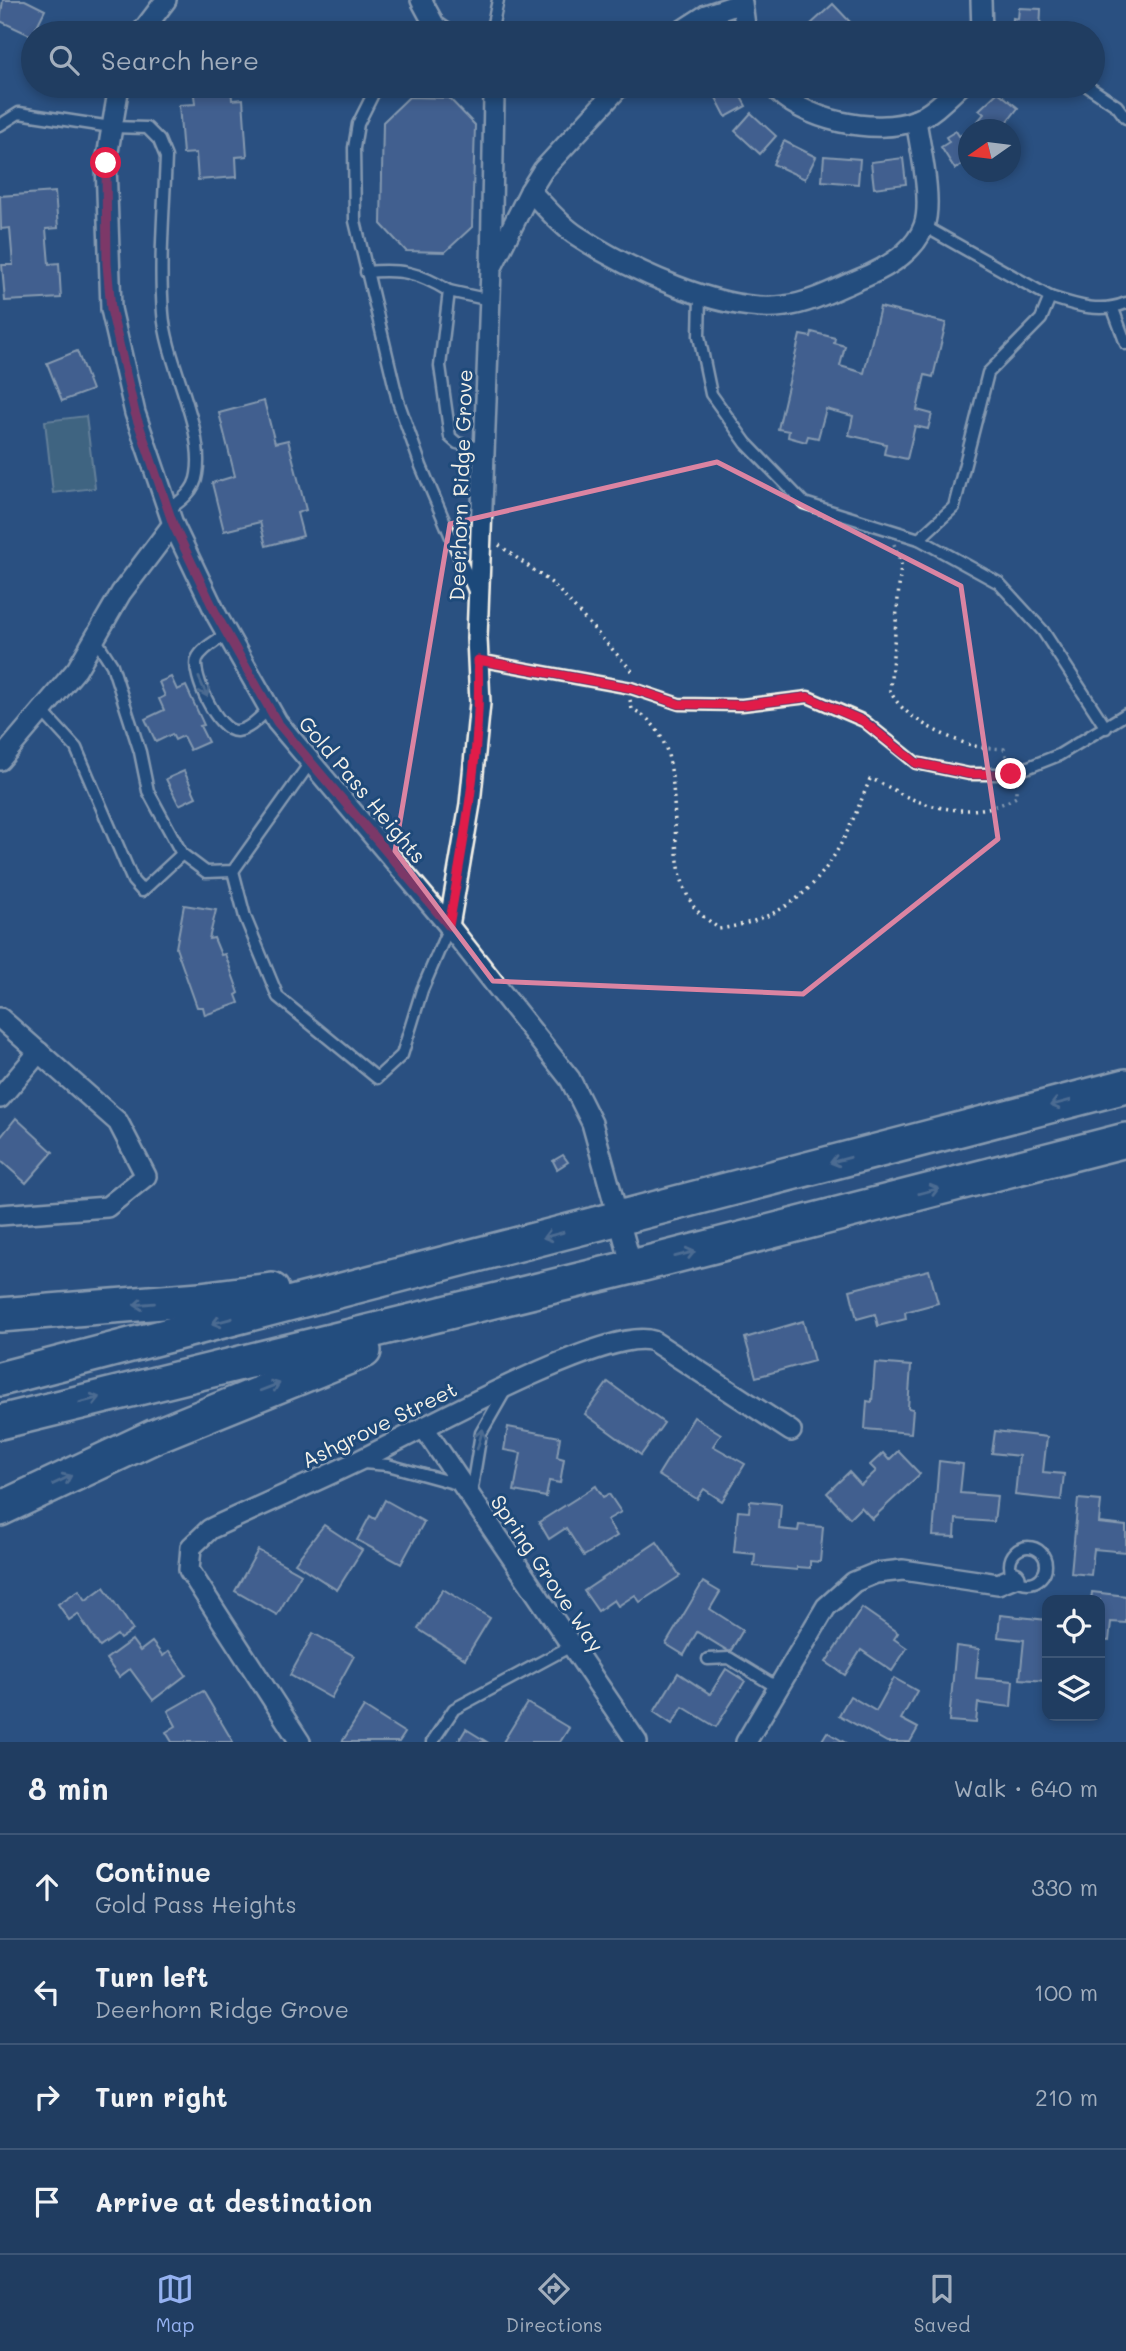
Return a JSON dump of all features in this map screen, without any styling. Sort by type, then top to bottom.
[{"type":"highway","points":[[0,1379],[1126,1086]]},
{"type":"highway","points":[[0,1423],[632,1267],[1126,1140]]},
{"type":"highway","points":[[0,1315],[200,1299],[454,1261]]},
{"type":"highway","points":[[0,1508],[155,1436],[324,1366],[595,1276]]},
{"type":"street","points":[[150,21],[166,0]]},
{"type":"street","points":[[421,0],[431,21]]},
{"type":"street","points":[[981,0],[982,21]]},
{"type":"street","points":[[697,21],[742,1],[744,21]]},
{"type":"street","name":"Gold Pass Heights","points":[[117,98],[106,163],[105,202],[111,309],[135,413],[170,517],[226,634],[269,709],[310,763],[449,926],[570,1079],[591,1120],[632,1267]]},
{"type":"street","points":[[491,269],[494,98]]},
{"type":"street","name":"Deerhorn Ridge Grove","points":[[449,926],[470,804],[480,702],[478,601],[491,269],[543,170],[609,98]]},
{"type":"street","points":[[788,98],[796,105],[840,123],[893,124],[916,120],[944,98]]},
{"type":"street","points":[[530,191],[574,234],[700,296],[724,303],[766,307],[812,299],[873,274],[915,242],[924,226],[927,210],[916,120]]},
{"type":"street","points":[[0,760],[77,669],[121,593],[170,517]]},
{"type":"street","points":[[0,1018],[118,1122],[146,1176],[107,1207],[0,1216]]},
{"type":"street","points":[[0,1098],[39,1052]]},
{"type":"street","name":"Ashgrove Street","points":[[300,1742],[189,1570],[188,1557],[199,1536],[210,1528],[356,1462],[508,1386],[600,1347],[644,1338],[791,1432]]},
{"type":"street","name":"Spring Grove Way","points":[[424,1428],[637,1742]]},
{"type":"street","points":[[746,1742],[826,1607],[843,1589],[864,1576],[903,1570],[998,1584],[1015,1577]]},
{"type":"lane","points":[[494,21],[498,0]]},
{"type":"lane","points":[[371,98],[358,124],[354,148],[355,221],[398,401],[421,466],[478,601]]},
{"type":"lane","points":[[1105,98],[1117,106],[1126,118]]},
{"type":"lane","points":[[0,125],[19,113],[111,128],[147,128],[159,140],[166,157],[163,313],[171,360],[184,392],[198,475],[188,495],[170,517]]},
{"type":"lane","points":[[924,226],[1050,296],[1083,308],[1113,309],[1126,303]]},
{"type":"lane","points":[[366,272],[399,269],[429,279],[449,291],[490,300]]},
{"type":"lane","points":[[449,291],[440,366],[450,437],[457,443],[484,449]]},
{"type":"lane","points":[[700,296],[699,336],[711,394],[746,443],[804,503],[919,539],[999,583],[1043,631],[1106,728]]},
{"type":"lane","points":[[919,539],[939,525],[954,508],[988,373],[1041,319],[1050,296]]},
{"type":"lane","points":[[1113,309],[1126,344]]},
{"type":"lane","points":[[226,634],[202,653],[196,669],[217,721],[224,728],[236,731],[250,726],[269,709]]},
{"type":"lane","points":[[96,640],[112,665],[141,752],[148,791],[182,854],[206,872],[233,872]]},
{"type":"lane","points":[[478,660],[631,688],[679,704],[742,705],[808,697],[863,721],[916,763],[969,774],[1011,774],[1059,755],[1126,714]]},
{"type":"lane","points":[[42,711],[76,748],[134,881],[142,891],[182,854]]},
{"type":"lane","points":[[233,872],[310,763]]},
{"type":"lane","points":[[233,872],[245,917],[278,997],[377,1078],[402,1055],[422,990],[449,926]]},
{"type":"lane","points":[[356,1462],[388,1465],[466,1492],[481,1433],[508,1386]]},
{"type":"lane","points":[[432,1742],[454,1709],[571,1646]]},
{"type":"lane","points":[[708,1659],[729,1658],[778,1688]]},
{"type":"path","points":[[481,531],[553,584],[632,672],[632,709],[648,716],[664,739],[671,763],[676,863],[694,908],[719,929],[752,924],[811,889],[848,834],[870,779],[904,795],[940,807],[974,810],[999,808],[1016,797],[1017,788],[1004,749],[973,746],[946,736],[895,704],[890,690],[901,564],[890,529]]},
{"type":"highlighted area","points":[[717,462],[961,586],[998,839],[803,994],[493,981],[395,851],[450,524]]},
{"type":"green space","points":[[86,416],[95,488],[53,493],[45,421]]},
{"type":"building","points":[[3,0],[25,0],[45,10],[40,21],[21,21],[21,31],[0,21]]},
{"type":"building","points":[[833,4],[849,21],[814,21]]},
{"type":"building","points":[[1019,8],[1041,9],[1040,21],[1013,21],[1013,18],[1018,19]]},
{"type":"building","points":[[194,98],[243,99],[247,156],[236,157],[237,177],[198,180],[196,153],[183,154],[179,105],[195,104]]},
{"type":"building","points":[[408,98],[449,98],[475,125],[472,227],[445,252],[406,251],[381,224],[383,122]]},
{"type":"building","points":[[716,98],[742,98],[746,106],[726,117]]},
{"type":"building","points":[[992,98],[1006,98],[1018,108],[1010,119],[980,119],[984,114],[979,110]]},
{"type":"building","points":[[751,113],[776,136],[760,154],[735,131]]},
{"type":"building","points":[[956,131],[958,134],[958,167],[955,169],[941,147],[949,142],[946,137]]},
{"type":"building","points":[[784,141],[816,157],[805,179],[773,164]]},
{"type":"building","points":[[824,156],[860,159],[858,184],[822,181]]},
{"type":"building","points":[[903,158],[906,184],[874,188],[871,162]]},
{"type":"building","points":[[55,192],[58,228],[46,229],[49,264],[59,263],[61,298],[5,301],[2,265],[13,265],[10,228],[1,229],[0,196]]},
{"type":"building","points":[[880,307],[946,323],[933,377],[925,375],[917,410],[932,414],[928,429],[915,426],[907,459],[884,454],[886,444],[849,435],[853,416],[826,409],[818,438],[808,436],[806,442],[788,437],[789,431],[778,429],[800,335],[811,337],[812,332],[835,338],[834,343],[845,346],[840,366],[864,373]]},
{"type":"building","points":[[77,351],[92,390],[62,401],[47,363]]},
{"type":"building","points":[[264,401],[275,443],[288,440],[306,510],[297,513],[303,536],[266,546],[260,522],[224,531],[212,483],[235,476],[219,413]]},
{"type":"building","points":[[171,677],[177,690],[186,686],[204,725],[200,726],[208,742],[190,750],[183,736],[175,740],[172,734],[156,742],[145,719],[164,710],[159,699],[165,696],[159,682]]},
{"type":"building","points":[[184,771],[196,797],[179,805],[166,779]]},
{"type":"building","points":[[184,905],[216,910],[209,939],[214,938],[221,955],[225,954],[239,993],[236,995],[239,1003],[205,1015],[203,1007],[197,1007],[176,948]]},
{"type":"building","points":[[16,1118],[53,1152],[26,1183],[0,1160],[0,1138]]},
{"type":"building","points":[[563,1155],[568,1162],[557,1169],[553,1161]]},
{"type":"building","points":[[929,1270],[938,1303],[905,1312],[906,1319],[878,1326],[875,1314],[857,1319],[850,1290]]},
{"type":"building","points":[[803,1321],[814,1361],[756,1377],[745,1338]]},
{"type":"building","points":[[875,1363],[911,1366],[908,1408],[913,1409],[911,1433],[865,1429],[867,1401],[872,1402]]},
{"type":"building","points":[[608,1382],[664,1423],[641,1455],[585,1414]]},
{"type":"building","points":[[694,1417],[721,1434],[713,1446],[745,1464],[722,1501],[704,1489],[697,1499],[658,1475]]},
{"type":"building","points":[[508,1427],[560,1437],[557,1457],[564,1459],[560,1483],[549,1481],[546,1497],[514,1491],[521,1453],[504,1450]]},
{"type":"building","points":[[995,1431],[1047,1437],[1043,1472],[1064,1474],[1061,1500],[1015,1495],[1019,1456],[992,1453]]},
{"type":"building","points":[[898,1451],[920,1474],[872,1519],[861,1507],[850,1518],[827,1493],[849,1472],[861,1485],[876,1471],[870,1465],[883,1453],[889,1460]]},
{"type":"building","points":[[939,1461],[963,1464],[960,1493],[997,1496],[994,1522],[956,1519],[955,1537],[933,1536]]},
{"type":"building","points":[[596,1486],[603,1497],[609,1494],[621,1512],[607,1520],[617,1536],[584,1556],[566,1528],[549,1539],[539,1522]]},
{"type":"building","points":[[1078,1499],[1101,1501],[1099,1523],[1126,1526],[1126,1552],[1094,1549],[1091,1575],[1071,1573]]},
{"type":"building","points":[[385,1500],[424,1522],[401,1564],[357,1540],[370,1516],[375,1519]]},
{"type":"building","points":[[750,1501],[781,1504],[779,1529],[798,1531],[799,1525],[823,1527],[820,1562],[810,1561],[810,1568],[797,1567],[797,1570],[754,1566],[755,1554],[734,1552],[738,1511],[749,1512]]},
{"type":"building","points":[[324,1525],[362,1550],[337,1590],[295,1563]]},
{"type":"building","points":[[657,1542],[680,1576],[640,1602],[635,1595],[618,1606],[614,1600],[598,1611],[584,1591]]},
{"type":"building","points":[[258,1550],[301,1574],[277,1615],[235,1591]]},
{"type":"building","points":[[703,1582],[720,1592],[710,1609],[743,1630],[730,1652],[697,1632],[684,1655],[666,1644]]},
{"type":"building","points":[[104,1587],[133,1630],[120,1639],[117,1635],[100,1647],[78,1614],[69,1620],[58,1604],[79,1590],[86,1600]]},
{"type":"building","points":[[443,1589],[490,1618],[465,1659],[418,1629]]},
{"type":"building","points":[[1092,1592],[1126,1596],[1126,1623],[1111,1622],[1109,1641],[1105,1641],[1105,1595],[1092,1595]]},
{"type":"building","points":[[862,1608],[898,1633],[894,1639],[907,1648],[892,1671],[861,1650],[845,1675],[826,1662]]},
{"type":"building","points":[[1000,1615],[1042,1619],[1042,1681],[1020,1679],[1024,1640],[998,1637]]},
{"type":"building","points":[[313,1633],[354,1656],[331,1698],[290,1675]]},
{"type":"building","points":[[132,1640],[140,1651],[152,1642],[163,1656],[169,1651],[186,1675],[153,1700],[130,1669],[119,1677],[106,1659]]},
{"type":"building","points":[[956,1646],[979,1649],[976,1678],[1013,1681],[1011,1707],[978,1703],[976,1723],[949,1721]]},
{"type":"building","points":[[726,1669],[745,1681],[716,1727],[683,1707],[672,1724],[654,1712],[678,1673],[710,1694]]},
{"type":"building","points":[[894,1678],[917,1691],[901,1719],[918,1728],[910,1742],[887,1742],[839,1715],[850,1696],[876,1711]]},
{"type":"building","points":[[203,1691],[233,1742],[172,1742],[166,1732],[176,1726],[168,1711]]},
{"type":"building","points":[[527,1703],[569,1728],[560,1742],[503,1742]]},
{"type":"building","points":[[364,1707],[405,1733],[399,1742],[342,1742]]},
{"type":"building","points":[[466,1729],[487,1742],[458,1742]]},
{"type":"building","points":[[827,1732],[844,1742],[821,1742]]},
{"type":"route","points":[[106,163],[107,264],[111,309],[135,413],[173,524],[217,616],[258,693],[277,722],[449,926],[470,804],[480,702],[478,660],[631,688],[679,704],[742,705],[808,697],[863,721],[916,763],[969,774],[1011,774]]}]
